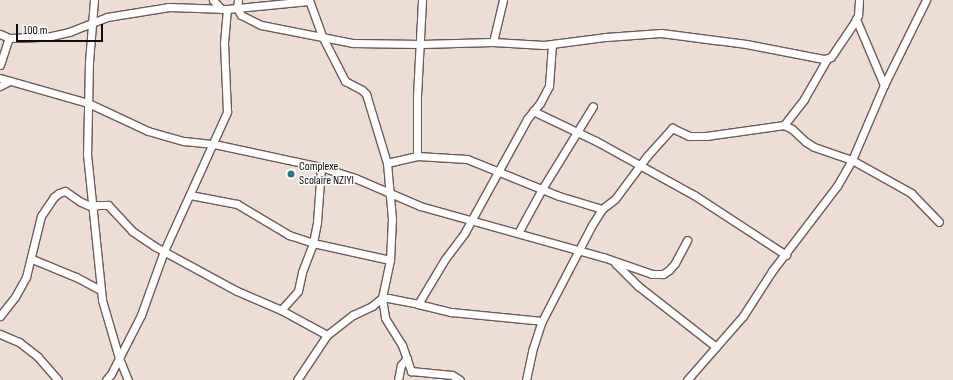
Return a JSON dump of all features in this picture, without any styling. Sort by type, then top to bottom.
[{"type":"street","points":[[94,0],[91,22],[87,154],[100,290],[109,328],[128,380]]},
{"type":"street","points":[[213,0],[224,9]]},
{"type":"street","points":[[238,0],[237,8],[241,15],[261,25],[353,43],[421,44],[493,42],[537,45],[606,37],[661,33],[746,44],[804,57],[828,59]]},
{"type":"street","points":[[417,156],[417,96],[421,44],[422,0]]},
{"type":"street","points":[[493,42],[503,0]]},
{"type":"street","points":[[784,125],[804,99],[828,59],[831,57],[856,19],[859,0]]},
{"type":"street","points":[[687,380],[743,316],[772,271],[786,255],[837,186],[852,160],[884,86],[926,0]]},
{"type":"street","points":[[0,34],[9,38],[47,37],[69,32],[91,22],[137,11],[169,7],[224,9],[309,1],[322,36],[345,81],[366,94],[387,163],[391,194],[390,260],[382,298],[385,318],[400,340],[410,370],[415,373],[460,380]]},
{"type":"street","points":[[108,378],[141,315],[164,251],[225,120],[228,108],[224,43],[224,9]]},
{"type":"street","points":[[856,19],[884,86]]},
{"type":"street","points":[[0,65],[9,38]]},
{"type":"street","points":[[418,304],[442,264],[472,220],[527,119],[549,86],[552,44]]},
{"type":"street","points":[[0,78],[88,103],[148,131],[184,141],[214,144],[321,167],[354,178],[420,206],[518,233],[652,274],[663,274],[675,263],[687,240]]},
{"type":"street","points":[[0,86],[10,81]]},
{"type":"street","points":[[518,233],[542,189],[593,106]]},
{"type":"street","points":[[533,111],[577,132],[694,195],[786,255]]},
{"type":"street","points":[[526,380],[532,351],[542,321],[578,251],[602,209],[615,198],[672,128],[689,136],[706,136],[784,125],[792,129],[814,147],[852,160],[915,195],[939,222]]},
{"type":"street","points":[[387,163],[417,156],[467,159],[498,173],[602,209]]},
{"type":"street","points":[[281,310],[298,291],[302,272],[313,243],[317,222],[321,167]]},
{"type":"street","points":[[0,316],[15,296],[26,277],[32,259],[36,231],[41,216],[58,192],[68,191],[81,202],[92,207],[98,205],[108,205],[132,230],[164,251],[237,291],[281,310],[326,335]]},
{"type":"street","points":[[190,195],[237,204],[288,235],[313,243],[390,260]]},
{"type":"street","points":[[32,259],[76,277],[100,290]]},
{"type":"street","points":[[613,261],[638,286],[716,347]]},
{"type":"street","points":[[297,380],[326,335],[353,315],[372,306],[382,298],[418,304],[450,312],[542,321]]},
{"type":"street","points":[[0,334],[18,342],[38,357],[55,379]]},
{"type":"street","points":[[398,380],[401,365],[407,358]]},
{"type":"place","name":"Complexe Scolaire NZIYI","points":[[291,174]]}]
